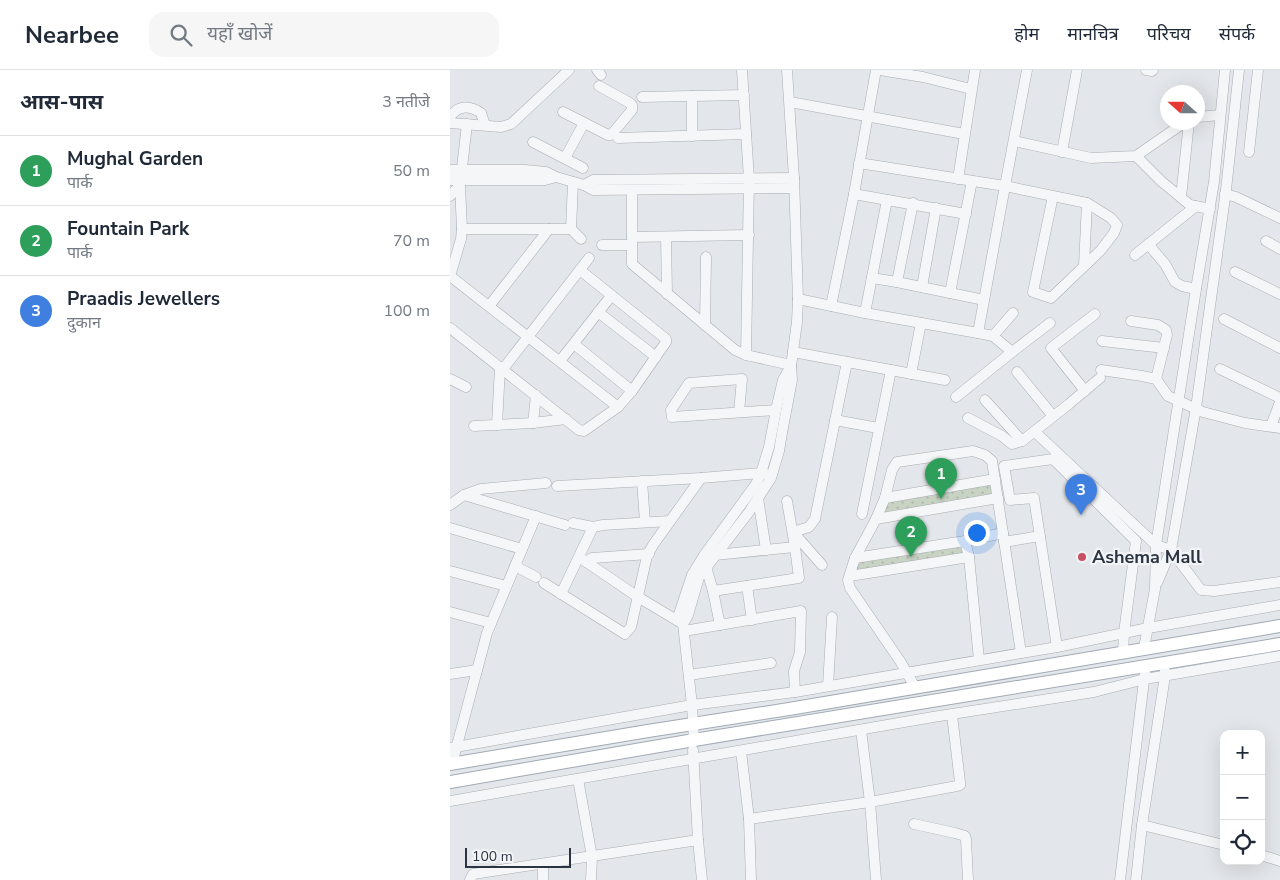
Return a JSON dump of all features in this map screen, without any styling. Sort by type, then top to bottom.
[{"type":"main road","points":[[451,764],[1280,626]]},
{"type":"main road","points":[[450,782],[562,763],[693,750],[1164,669],[1280,644]]},
{"type":"street","points":[[450,123],[501,127],[511,124],[569,70]]},
{"type":"street","points":[[742,70],[749,184],[746,355]]},
{"type":"street","points":[[684,628],[699,577],[758,498],[772,475],[779,451],[792,380],[791,366],[798,299],[794,183],[787,70]]},
{"type":"street","points":[[831,306],[854,194],[876,70]]},
{"type":"street","points":[[880,70],[923,73],[972,89]]},
{"type":"street","points":[[958,179],[975,70]]},
{"type":"street","points":[[978,333],[1004,186],[1028,70]]},
{"type":"street","points":[[1062,152],[1077,70]]},
{"type":"street","points":[[1146,70],[1152,70]]},
{"type":"street","points":[[1144,648],[1155,589],[1156,546],[1214,182],[1224,70]]},
{"type":"street","points":[[1155,589],[1171,550],[1196,408],[1226,189],[1239,70]]},
{"type":"street","points":[[1249,152],[1258,70]]},
{"type":"street","points":[[563,112],[610,135],[612,134],[632,110],[632,105],[599,86]]},
{"type":"street","points":[[642,96],[744,95]]},
{"type":"street","points":[[692,96],[692,136]]},
{"type":"street","points":[[790,102],[964,134]]},
{"type":"street","points":[[450,117],[460,108],[471,108],[481,113],[485,125]]},
{"type":"street","points":[[1205,116],[1220,115]]},
{"type":"street","points":[[565,158],[584,123]]},
{"type":"street","points":[[450,196],[467,124]]},
{"type":"street","points":[[1014,141],[1091,158],[1136,156],[1173,130]]},
{"type":"street","points":[[1180,197],[1189,130]]},
{"type":"street","points":[[618,138],[746,134]]},
{"type":"street","points":[[533,142],[580,166],[571,181],[571,230]]},
{"type":"street","points":[[1136,156],[1180,197],[1190,204],[1210,209]]},
{"type":"street","points":[[859,163],[1004,186],[1053,196],[1087,203],[1111,218],[1117,225],[1114,233],[1101,250],[1050,298],[1034,292],[1053,196]]},
{"type":"street","points":[[455,177],[545,180],[556,177],[584,185],[593,190],[794,183]]},
{"type":"street","points":[[455,177],[462,229],[450,276],[618,407]]},
{"type":"street","points":[[584,185],[593,180],[749,184]]},
{"type":"street","points":[[950,293],[972,181]]},
{"type":"street","points":[[1214,182],[1236,197],[1280,218]]},
{"type":"street","points":[[632,190],[632,264],[735,350],[746,355],[791,366]]},
{"type":"street","points":[[854,194],[966,214]]},
{"type":"street","points":[[865,313],[887,200]]},
{"type":"street","points":[[897,282],[912,203]]},
{"type":"street","points":[[1084,266],[1087,203]]},
{"type":"street","points":[[1135,255],[1196,206]]},
{"type":"street","points":[[922,287],[936,208]]},
{"type":"street","points":[[462,229],[571,230],[581,239]]},
{"type":"street","points":[[489,306],[549,230]]},
{"type":"street","points":[[602,245],[666,237],[749,235]]},
{"type":"street","points":[[666,237],[667,294]]},
{"type":"street","points":[[1266,241],[1280,249]]},
{"type":"street","points":[[1148,244],[1165,264],[1175,282],[1182,286],[1196,289]]},
{"type":"street","points":[[705,326],[706,257]]},
{"type":"street","points":[[497,425],[502,368],[590,258]]},
{"type":"street","points":[[450,328],[579,430],[584,430],[618,407],[666,345],[666,339],[580,270]]},
{"type":"street","points":[[1235,272],[1280,294]]},
{"type":"street","points":[[872,278],[984,300]]},
{"type":"street","points":[[560,361],[611,296]]},
{"type":"street","points":[[798,299],[993,336],[1012,352]]},
{"type":"street","points":[[598,312],[656,357]]},
{"type":"street","points":[[993,336],[1013,313]]},
{"type":"street","points":[[1085,391],[1051,348],[1095,314]]},
{"type":"street","points":[[1224,319],[1280,348]]},
{"type":"street","points":[[1132,321],[1158,324],[1166,330],[1167,335],[1156,379]]},
{"type":"street","points":[[911,374],[921,323]]},
{"type":"street","points":[[956,397],[1050,323]]},
{"type":"street","points":[[1102,341],[1164,348]]},
{"type":"street","points":[[574,344],[632,391]]},
{"type":"street","points":[[793,352],[945,380]]},
{"type":"street","points":[[792,532],[809,528],[814,519],[847,362]]},
{"type":"street","points":[[702,880],[698,840],[692,705],[684,628],[679,614],[692,574],[756,484],[761,473],[769,447],[783,380],[791,366]]},
{"type":"street","points":[[968,418],[1002,436],[1012,444],[1022,442],[1085,391],[1100,374],[1142,376],[1156,379],[1168,396],[1203,412],[1245,424],[1276,427],[1280,400],[1220,369]]},
{"type":"street","points":[[862,514],[891,370]]},
{"type":"street","points":[[1017,372],[1053,416]]},
{"type":"street","points":[[450,380],[466,387]]},
{"type":"street","points":[[739,412],[742,380],[689,384],[671,410],[672,418],[776,410]]},
{"type":"street","points":[[533,424],[536,395]]},
{"type":"street","points":[[985,400],[1022,442]]},
{"type":"street","points":[[474,426],[533,424],[566,419]]},
{"type":"street","points":[[835,420],[878,428]]},
{"type":"street","points":[[1035,432],[1156,546],[1171,550],[1201,590],[1214,591],[1280,582]]},
{"type":"street","points":[[915,687],[907,672],[850,588],[848,580],[855,558],[876,519],[892,470],[897,462],[973,452],[985,455],[992,462],[1022,653]]},
{"type":"street","points":[[1057,647],[1034,498],[1010,500],[1004,466],[1053,459],[1136,541],[1123,652]]},
{"type":"street","points":[[557,486],[761,473],[772,475]]},
{"type":"street","points":[[515,566],[624,634],[631,627],[649,554],[653,545],[701,478]]},
{"type":"street","points":[[884,498],[995,479]]},
{"type":"street","points":[[642,481],[645,522]]},
{"type":"street","points":[[450,505],[464,495],[481,490],[546,483]]},
{"type":"street","points":[[464,495],[569,524],[593,527],[670,521]]},
{"type":"street","points":[[758,498],[766,550]]},
{"type":"street","points":[[876,519],[998,498]]},
{"type":"street","points":[[713,591],[799,578],[787,501]]},
{"type":"street","points":[[451,764],[453,747],[487,633],[536,516]]},
{"type":"street","points":[[561,594],[582,559],[593,527]]},
{"type":"street","points":[[450,528],[522,549]]},
{"type":"street","points":[[792,532],[822,565]]},
{"type":"street","points":[[855,558],[965,541],[1040,536]]},
{"type":"street","points":[[965,541],[969,557],[979,660]]},
{"type":"street","points":[[715,555],[795,547]]},
{"type":"street","points":[[582,559],[649,554]]},
{"type":"street","points":[[850,576],[969,557]]},
{"type":"street","points":[[582,559],[684,628],[720,625],[801,612],[800,652],[794,671],[795,692]]},
{"type":"street","points":[[706,567],[720,625]]},
{"type":"street","points":[[450,571],[506,586]]},
{"type":"street","points":[[746,586],[752,620]]},
{"type":"street","points":[[453,747],[692,705],[795,692],[1057,647],[1148,628],[1280,605]]},
{"type":"street","points":[[450,612],[491,623]]},
{"type":"street","points":[[828,686],[832,617]]},
{"type":"street","points":[[1136,880],[1164,669],[1280,656]]},
{"type":"street","points":[[689,675],[771,663]]},
{"type":"street","points":[[450,674],[477,670]]},
{"type":"street","points":[[450,801],[578,779],[693,750],[742,751],[1094,692],[1145,672],[1120,880]]},
{"type":"street","points":[[749,819],[870,802],[960,785],[952,715]]},
{"type":"street","points":[[861,730],[870,802],[876,880]]},
{"type":"street","points":[[742,751],[749,819],[751,880]]},
{"type":"street","points":[[562,763],[564,781]]},
{"type":"street","points":[[578,779],[592,857],[591,880]]},
{"type":"street","points":[[914,824],[965,836],[968,880]]},
{"type":"street","points":[[1142,825],[1220,843]]},
{"type":"street","points":[[470,880],[473,874],[503,875],[543,864],[698,840]]},
{"type":"street","points":[[1271,858],[1280,849]]},
{"type":"street","points":[[543,864],[543,880]]},
{"type":"green space","points":[[993,483],[995,495],[881,516],[888,502]]},
{"type":"green space","points":[[962,544],[965,554],[854,572],[857,560]]},
{"type":"place","name":"Mughal Garden","points":[[941,499]]},
{"type":"place","name":"Praadis Jewellers","points":[[1081,515]]},
{"type":"place","name":"Fountain Park","points":[[911,557]]},
{"type":"place","name":"Ashema Mall","points":[[1082,557]]}]
